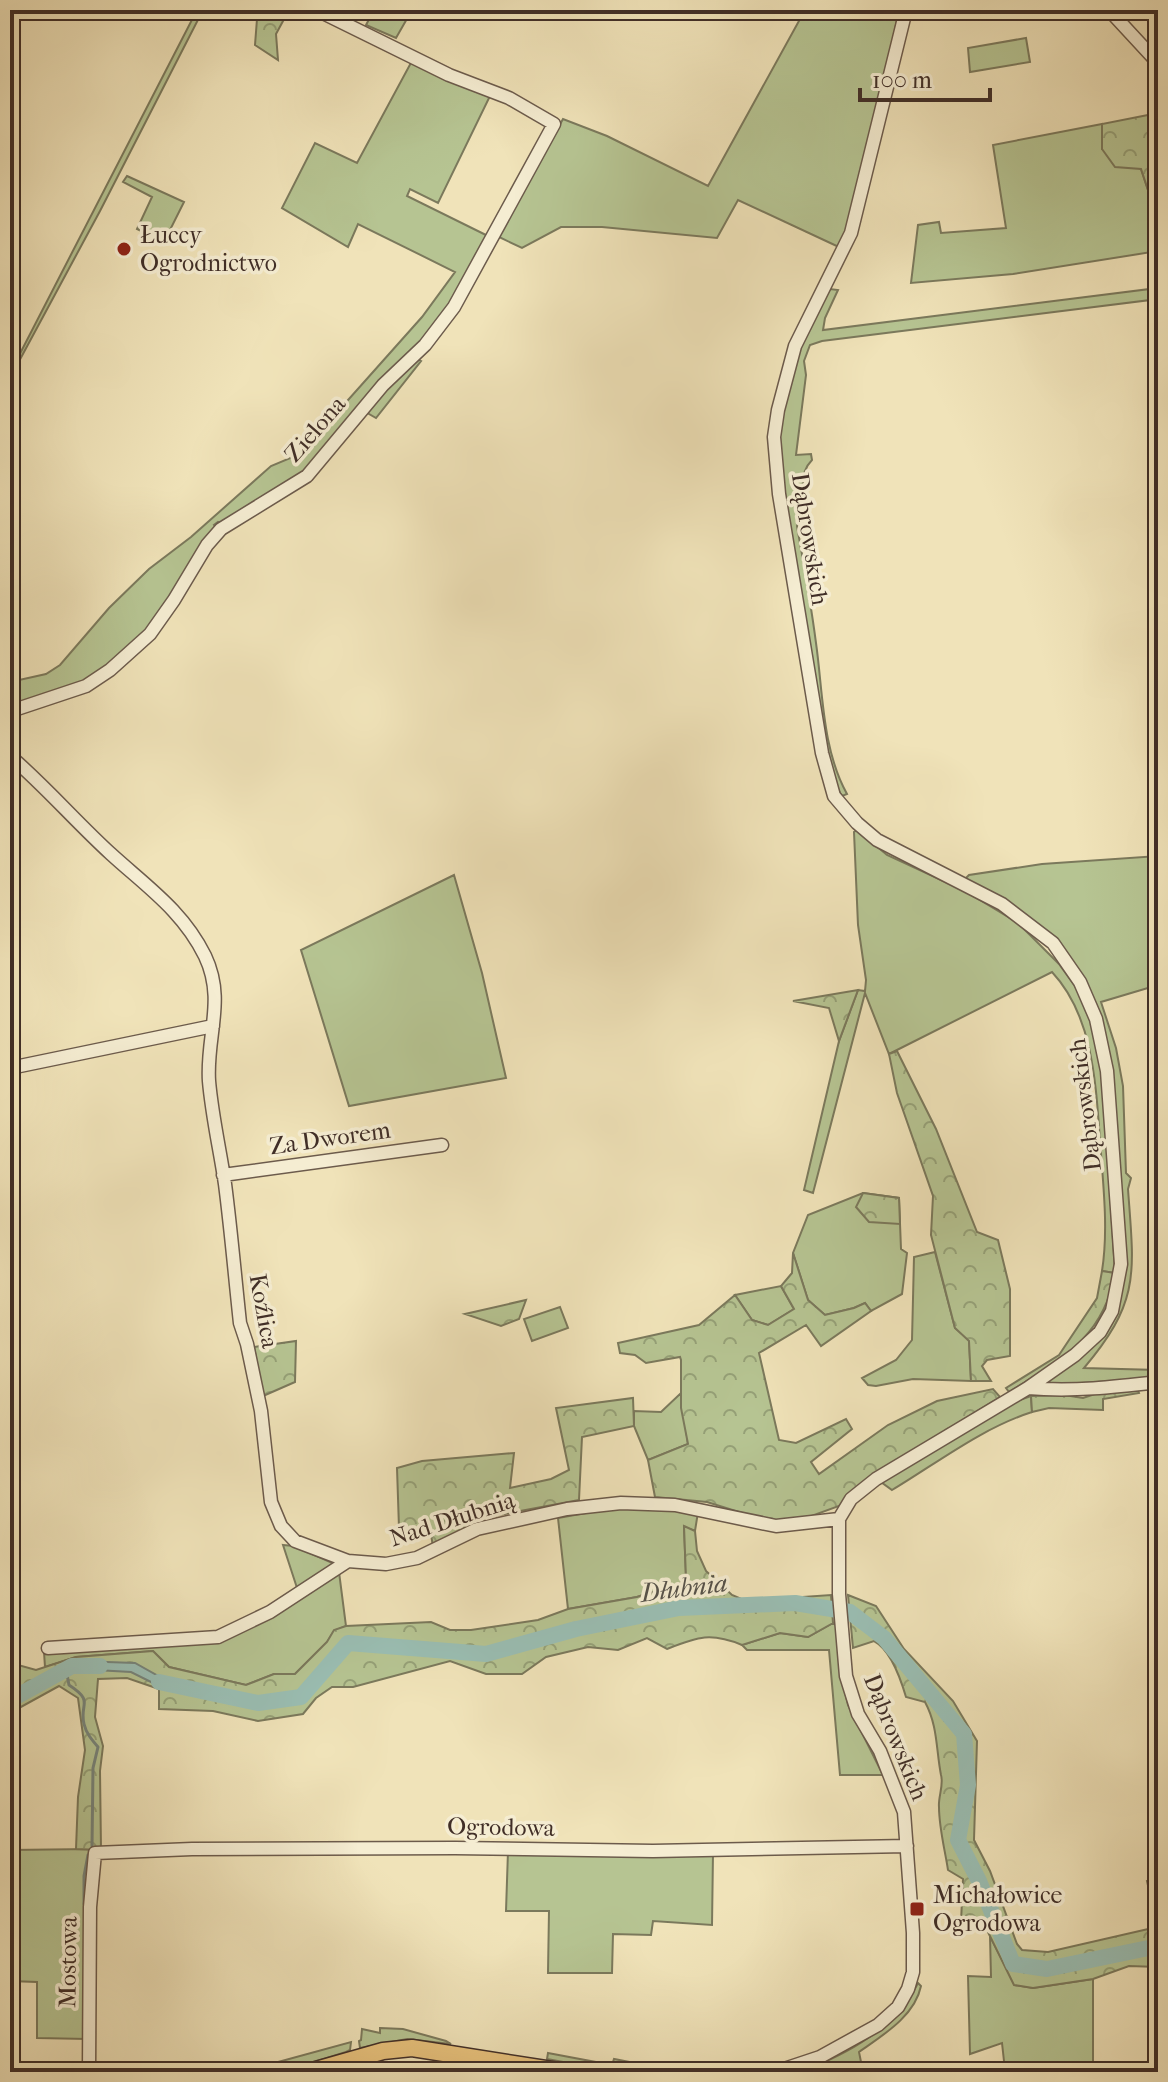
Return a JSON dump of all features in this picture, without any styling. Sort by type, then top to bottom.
[{"type":"main road","points":[[309,2072],[383,2051],[412,2048],[565,2072]]},
{"type":"street","name":"Zielona","points":[[10,723],[14,710],[86,686],[110,670],[150,634],[221,529],[307,476],[383,385],[425,345],[454,307],[554,124],[509,98],[449,75],[317,10]]},
{"type":"street","name":"Dąbrowskich","points":[[775,2072],[820,2057],[878,2025],[898,2007],[913,1972],[904,1812],[880,1751],[858,1714],[846,1676],[839,1594],[839,1519],[851,1499],[876,1479],[1028,1388],[1075,1355],[1100,1332],[1112,1311],[1118,1288],[1121,1239],[1107,1071],[1096,1019],[1080,982],[1053,943],[1002,904],[877,840],[857,823],[834,796],[825,771],[818,731],[779,494],[774,437],[795,346],[851,233],[906,10]]},
{"type":"street","points":[[1109,10],[1158,63]]},
{"type":"street","name":"Koźlica","points":[[10,756],[35,777],[110,854],[168,903],[188,926],[205,956],[215,981],[209,1081],[240,1323],[261,1411],[271,1502],[281,1526],[295,1541],[348,1561]]},
{"type":"street","points":[[15,1067],[213,1026]]},
{"type":"street","name":"Za Dworem","points":[[223,1175],[442,1145]]},
{"type":"street","points":[[1028,1388],[1114,1388],[1158,1382]]},
{"type":"street","name":"Nad Dłubnią","points":[[348,1561],[386,1564],[417,1558],[477,1529],[567,1509],[621,1503],[675,1505],[776,1526],[839,1519]]},
{"type":"street","points":[[48,1648],[218,1637],[270,1612],[348,1561]]},
{"type":"street","name":"Ogrodowa","points":[[95,1853],[192,1849],[653,1851],[907,1846]]},
{"type":"street","name":"Mostowa","points":[[89,2072],[90,1907],[95,1853]]},
{"type":"green space","points":[[197,10],[203,10],[10,378],[10,373]]},
{"type":"green space","points":[[261,10],[289,10],[276,34],[278,60],[255,45],[257,19]]},
{"type":"green space","points":[[374,10],[412,10],[396,38],[366,25]]},
{"type":"green space","points":[[805,10],[899,10],[883,89],[841,248],[738,200],[717,238],[602,227],[561,227],[522,248],[497,236],[563,119],[607,136],[708,186]]},
{"type":"green space","points":[[1026,38],[1030,62],[970,72],[968,48]]},
{"type":"green space","points":[[413,59],[490,96],[438,203],[410,189],[407,196],[488,236],[438,323],[303,475],[223,524],[218,522],[214,525],[218,530],[152,625],[94,678],[10,708],[10,682],[46,674],[60,665],[109,608],[149,569],[191,537],[271,466],[300,454],[422,317],[455,272],[358,224],[348,247],[282,208],[315,143],[357,163]]},
{"type":"green space","points":[[1158,113],[1158,220],[1141,169],[1115,167],[1102,149],[1102,124]]},
{"type":"green space","points":[[1102,124],[1102,149],[1141,169],[1158,220],[1158,251],[1013,274],[911,283],[918,225],[939,222],[941,233],[1006,228],[993,145]]},
{"type":"green space","points":[[127,176],[184,202],[164,242],[137,229],[152,197],[123,182]]},
{"type":"green space","points":[[1158,288],[1158,299],[810,345],[804,361],[806,375],[796,455],[811,454],[812,460],[805,472],[803,486],[809,515],[805,524],[798,521],[797,526],[828,739],[847,794],[842,796],[834,783],[825,747],[788,518],[778,433],[804,335],[830,289],[838,290],[823,330]]},
{"type":"green space","points":[[415,358],[421,361],[376,418],[364,411]]},
{"type":"green space","points":[[857,830],[887,855],[965,891],[1018,923],[1059,964],[1077,989],[1092,1023],[1103,1075],[1115,1273],[1102,1271],[1104,1198],[1095,1082],[1086,1034],[1067,991],[1052,972],[889,1054],[865,993],[813,1193],[804,1190],[839,1041],[858,990],[865,991],[858,925],[854,832]]},
{"type":"green space","points":[[1158,856],[1158,985],[1101,1002],[1116,1048],[1123,1086],[1126,1173],[1131,1178],[1128,1189],[1132,1264],[1125,1304],[1103,1344],[1084,1368],[1158,1370],[1158,1378],[1050,1385],[1046,1383],[1049,1377],[1117,1312],[1110,1068],[1068,957],[965,879],[969,875],[1042,864]]},
{"type":"green space","points":[[454,875],[482,973],[506,1078],[349,1106],[301,950]]},
{"type":"green space","points":[[858,990],[839,1041],[829,1008],[793,1001]]},
{"type":"green space","points":[[897,1051],[936,1129],[977,1232],[998,1240],[1010,1289],[1010,1356],[987,1360],[982,1366],[991,1381],[971,1381],[969,1341],[955,1328],[931,1235],[933,1196],[897,1093],[889,1054]]},
{"type":"green space","points":[[863,1193],[899,1198],[901,1249],[907,1253],[902,1294],[871,1311],[865,1303],[825,1315],[808,1300],[793,1253],[808,1215]]},
{"type":"green space","points":[[863,1193],[899,1198],[900,1224],[869,1222],[856,1207]]},
{"type":"green space","points":[[935,1252],[955,1328],[969,1340],[971,1381],[913,1379],[868,1385],[862,1378],[896,1360],[912,1340],[914,1257]]},
{"type":"green space","points":[[793,1253],[808,1300],[825,1315],[865,1303],[871,1311],[821,1346],[806,1325],[759,1353],[779,1440],[796,1443],[846,1419],[852,1429],[811,1462],[819,1474],[888,1425],[937,1401],[993,1389],[1000,1397],[868,1478],[839,1506],[806,1518],[768,1521],[707,1502],[655,1497],[648,1460],[688,1444],[681,1408],[681,1360],[680,1357],[646,1363],[635,1355],[620,1353],[618,1343],[699,1325],[735,1295],[752,1320],[768,1325],[794,1309],[781,1286],[792,1273]]},
{"type":"green space","points":[[1102,1271],[1115,1273],[1101,1314],[1090,1331],[1062,1357],[1009,1392],[1006,1388],[1059,1355],[1097,1298]]},
{"type":"green space","points":[[781,1286],[794,1309],[768,1325],[752,1320],[735,1295]]},
{"type":"green space","points":[[526,1300],[519,1319],[501,1326],[465,1314]]},
{"type":"green space","points":[[560,1307],[568,1328],[532,1341],[524,1319]]},
{"type":"green space","points":[[296,1341],[295,1382],[263,1396],[254,1347]]},
{"type":"green space","points":[[1138,1390],[1139,1393],[1103,1399],[1103,1410],[1049,1408],[1032,1412],[1031,1396],[1083,1398]]},
{"type":"green space","points":[[681,1393],[688,1444],[648,1460],[634,1426],[634,1411],[661,1412]]},
{"type":"green space","points":[[1031,1396],[1032,1412],[978,1437],[892,1490],[881,1482],[1017,1401]]},
{"type":"green space","points":[[633,1398],[634,1426],[582,1437],[579,1500],[483,1518],[433,1547],[430,1528],[399,1528],[397,1468],[422,1461],[514,1453],[510,1488],[551,1479],[569,1470],[556,1408]]},
{"type":"green space","points":[[614,1508],[698,1512],[695,1531],[684,1527],[686,1578],[681,1583],[637,1597],[568,1609],[558,1518]]},
{"type":"green space","points":[[684,1526],[695,1531],[697,1551],[706,1571],[732,1595],[746,1601],[831,1595],[833,1623],[808,1637],[780,1633],[742,1645],[712,1637],[687,1641],[667,1649],[647,1638],[618,1650],[588,1647],[546,1657],[522,1674],[486,1674],[450,1661],[353,1687],[332,1687],[316,1698],[303,1714],[258,1721],[213,1711],[159,1709],[159,1689],[127,1678],[98,1679],[95,1717],[103,1746],[100,1771],[101,1850],[76,1849],[78,1797],[85,1750],[78,1698],[59,1686],[10,1713],[11,1663],[36,1670],[76,1657],[153,1651],[169,1667],[246,1685],[274,1674],[295,1674],[327,1642],[334,1630],[346,1626],[431,1622],[450,1630],[471,1630],[538,1620],[568,1609],[637,1597],[681,1583],[686,1578]]},
{"type":"green space","points":[[283,1545],[294,1546],[337,1565],[298,1591]]},
{"type":"green space","points":[[339,1572],[346,1626],[334,1631],[295,1674],[274,1674],[246,1685],[169,1667],[153,1651],[76,1657],[45,1667],[44,1652],[220,1640]]},
{"type":"green space","points":[[848,1595],[876,1606],[904,1649],[953,1701],[977,1741],[974,1840],[1022,1950],[1048,1952],[1157,1927],[1147,1881],[1158,1878],[1158,1967],[1129,1966],[1093,1979],[1033,1988],[1014,1985],[985,1926],[961,1922],[963,1879],[948,1870],[939,1815],[942,1779],[929,1711],[925,1702],[906,1697],[894,1666],[880,1645],[874,1641],[853,1648]]},
{"type":"green space","points":[[833,1623],[837,1626],[841,1675],[848,1705],[883,1775],[840,1775],[829,1650],[747,1650],[742,1645],[780,1633],[808,1637]]},
{"type":"green space","points":[[91,1849],[87,2039],[37,2038],[37,1982],[10,1981],[10,1850]]},
{"type":"green space","points":[[508,1851],[713,1853],[712,1925],[653,1921],[651,1935],[613,1934],[612,1973],[548,1973],[549,1911],[506,1911]]},
{"type":"green space","points":[[990,1936],[1015,1985],[1033,1988],[1093,1979],[1093,2062],[1005,2070],[1002,2043],[970,2054],[968,1976],[991,1977]]},
{"type":"green space","points":[[918,1983],[921,1986],[918,1997],[905,2016],[859,2052],[863,2072],[801,2072],[852,2048],[883,2027]]},
{"type":"green space","points":[[380,2028],[403,2029],[451,2044],[407,2039],[360,2048],[362,2029],[380,2033]]},
{"type":"green space","points":[[351,2042],[350,2050],[346,2052],[282,2072],[279,2070],[278,2062]]},
{"type":"green space","points":[[548,2053],[612,2065],[614,2059],[640,2064],[639,2072],[617,2072],[547,2059]]},
{"type":"water","points":[[79,1661],[135,1663],[162,1678],[179,1681],[182,1692],[163,1688],[131,1672],[78,1669]]},
{"type":"waterway","name":"Dłubnia","points":[[159,1682],[258,1703],[301,1697],[348,1643],[486,1654],[576,1629],[679,1608],[795,1603],[850,1612],[884,1638],[964,1734],[968,1785],[958,1840],[979,1881],[1013,1964],[1047,1969],[1158,1946]]},
{"type":"waterway","name":"Dłubnia","points":[[10,1700],[72,1666],[100,1666]]},
{"type":"waterway","points":[[66,1669],[69,1685],[84,1699],[85,1727],[98,1747],[93,1768],[92,1846]]},
{"type":"waterway","points":[[84,1904],[88,1855]]},
{"type":"place","name":"Łuccy Ogrodnictwo","points":[[124,249]]},
{"type":"place","name":"Michałowice Ogrodowa","points":[[917,1909]]}]
